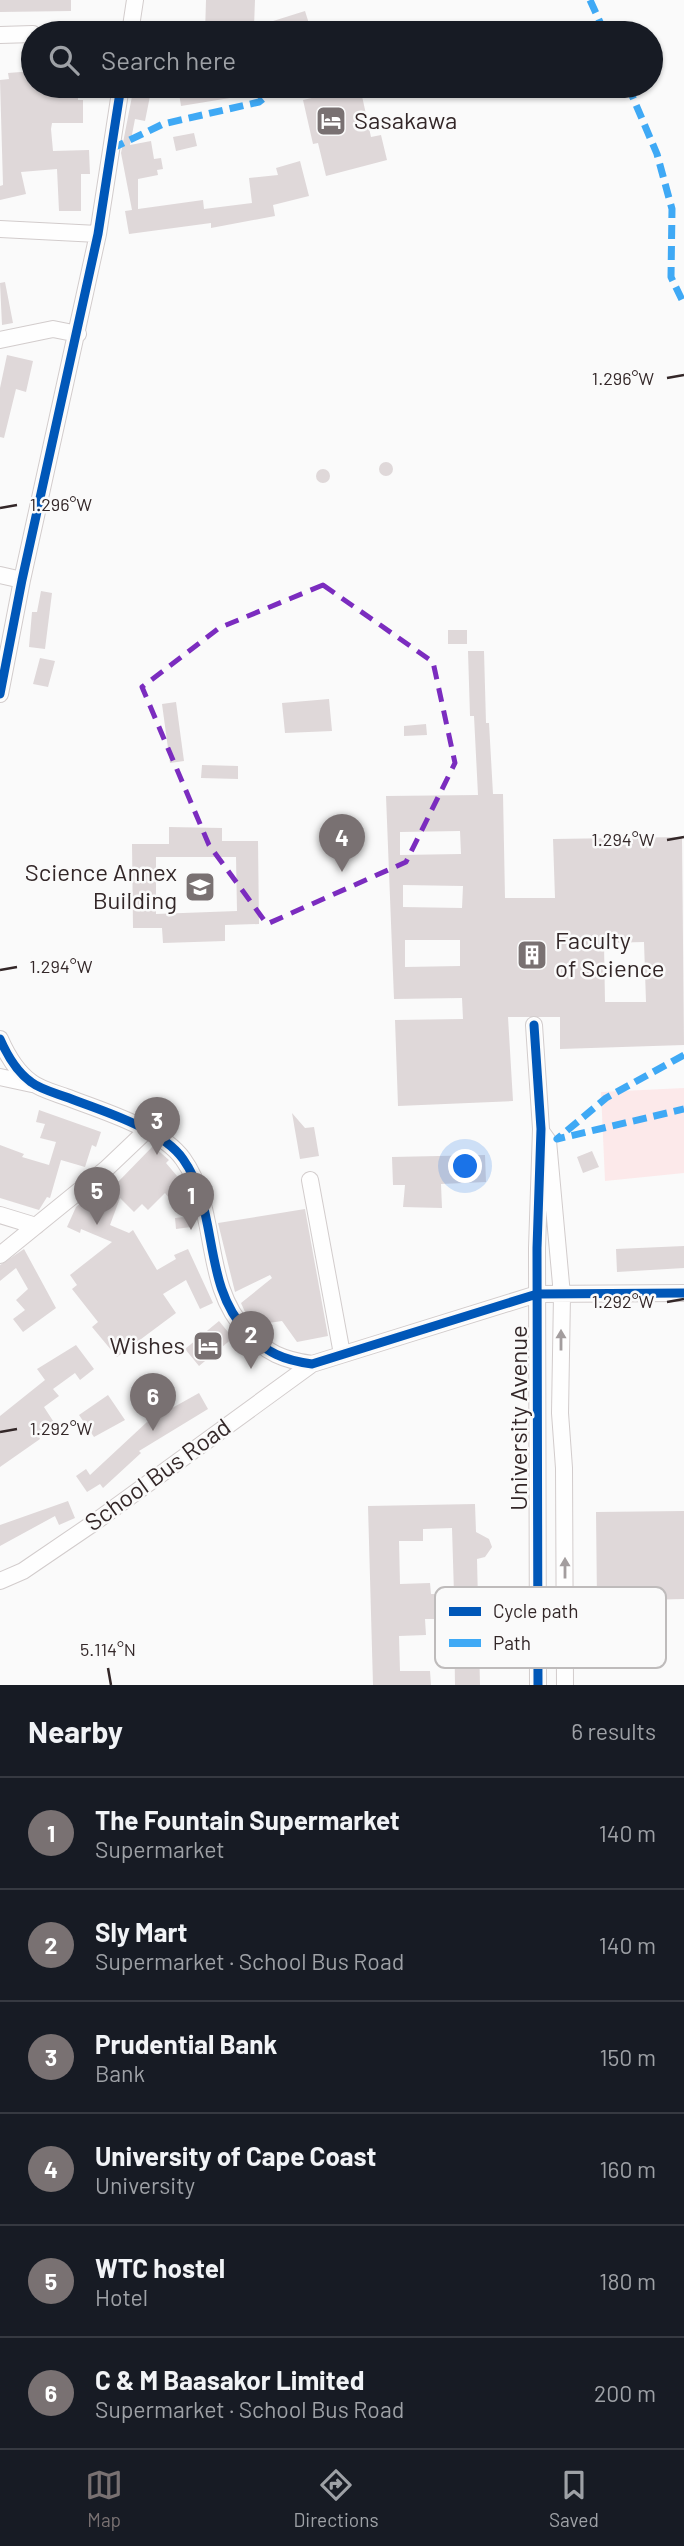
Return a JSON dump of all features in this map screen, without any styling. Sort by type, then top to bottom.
[{"type":"street","points":[[132,21],[135,0]]},
{"type":"street","points":[[0,35],[21,34]]},
{"type":"street","points":[[0,694],[22,580],[98,234],[119,98]]},
{"type":"street","points":[[0,229],[98,234]]},
{"type":"street","points":[[0,340],[53,329],[78,334]]},
{"type":"street","points":[[0,575],[22,580]]},
{"type":"street","name":"University Avenue","points":[[534,1025],[541,1129],[537,1294],[538,1587]]},
{"type":"street","points":[[0,1039],[7,1054],[32,1084]]},
{"type":"street","points":[[0,1077],[32,1084],[166,1141],[183,1159],[193,1180],[221,1294],[239,1323],[263,1349],[285,1360],[312,1364],[537,1294],[684,1293]]},
{"type":"street","name":"University Avenue","points":[[541,1129],[548,1141],[562,1295],[560,1413],[564,1468],[565,1587]]},
{"type":"street","points":[[0,1255],[146,1131]]},
{"type":"street","points":[[310,1180],[342,1354]]},
{"type":"street","points":[[0,1216],[36,1226]]},
{"type":"street","name":"School Bus Road","points":[[0,1581],[23,1571],[94,1522],[312,1364]]},
{"type":"highlighted area","points":[[323,585],[433,662],[455,763],[406,862],[267,924],[209,845],[142,687],[219,628]]},
{"type":"shaded area","points":[[684,1088],[684,1173],[605,1181],[601,1092]]},
{"type":"building","points":[[0,0],[71,0],[71,11],[0,12]]},
{"type":"building","points":[[206,0],[255,0],[254,21],[205,21]]},
{"type":"building","points":[[305,11],[308,21],[273,21]]},
{"type":"building","points":[[21,72],[21,98],[83,100],[83,123],[52,123],[51,129],[53,151],[89,150],[90,174],[81,174],[81,211],[59,211],[57,169],[21,172],[26,194],[0,200],[0,186],[3,185],[0,80],[9,79],[8,73]]},
{"type":"building","points":[[132,98],[150,98],[145,121],[135,119],[130,145],[151,141],[154,159],[161,158],[163,169],[157,170],[158,175],[138,179],[138,209],[203,200],[204,209],[252,203],[249,178],[278,175],[276,168],[300,161],[309,196],[273,205],[275,216],[211,228],[211,223],[129,234],[125,211],[132,210],[121,153]]},
{"type":"building","points":[[180,98],[230,98],[181,106]]},
{"type":"building","points":[[362,98],[371,137],[381,135],[387,160],[326,176],[318,143],[313,144],[303,100]]},
{"type":"building","points":[[194,133],[197,146],[176,151],[173,137]]},
{"type":"building","points":[[5,282],[13,323],[2,325],[0,283]]},
{"type":"building","points":[[7,355],[33,361],[26,392],[16,389],[4,438],[0,437],[0,388]]},
{"type":"building","points":[[383,462],[389,462],[393,469],[389,476],[383,476],[379,472],[379,466]]},
{"type":"building","points":[[320,469],[326,469],[330,476],[326,483],[320,483],[316,479],[316,473]]},
{"type":"building","points":[[41,591],[52,593],[45,649],[29,647],[32,612],[37,612]]},
{"type":"building","points":[[448,630],[467,630],[467,644],[448,644]]},
{"type":"building","name":"Faculty of Science","points":[[468,651],[484,651],[486,723],[489,723],[493,794],[503,794],[505,898],[555,898],[553,839],[682,837],[684,1045],[560,1049],[560,1017],[508,1017],[513,1101],[398,1106],[395,1020],[463,1019],[462,998],[394,999],[386,796],[478,795],[474,716],[470,716]],"holes":[[[460,831],[461,854],[400,855],[400,832]],[[403,885],[463,886],[462,908],[403,907]],[[405,940],[460,940],[460,966],[405,967]],[[644,942],[646,1002],[605,1002],[604,943]]]},
{"type":"building","points":[[40,658],[55,661],[48,687],[33,684]]},
{"type":"building","points":[[329,699],[332,731],[285,733],[282,703]]},
{"type":"building","points":[[176,702],[184,761],[170,763],[162,704]]},
{"type":"building","points":[[426,724],[427,735],[404,736],[404,726]]},
{"type":"building","points":[[202,765],[238,766],[238,779],[201,778]]},
{"type":"building","points":[[169,827],[222,828],[222,841],[258,841],[259,924],[225,925],[225,941],[163,943],[162,928],[133,928],[132,844],[169,844]],"holes":[[[156,857],[236,857],[237,911],[156,914]]]},
{"type":"building","points":[[39,1110],[101,1132],[96,1147],[92,1145],[85,1167],[61,1160],[50,1198],[47,1197],[39,1210],[0,1198],[0,1145],[24,1154],[22,1157],[49,1165],[56,1142],[40,1138],[45,1124],[36,1122]]},
{"type":"building","points":[[292,1113],[305,1128],[314,1127],[319,1156],[300,1159]]},
{"type":"building","points":[[153,1146],[169,1160],[166,1163],[183,1183],[191,1227],[176,1229],[175,1218],[184,1217],[165,1193],[148,1210],[142,1204],[134,1212],[120,1198],[110,1225],[129,1233],[133,1230],[157,1270],[176,1259],[174,1255],[188,1249],[213,1303],[200,1309],[186,1280],[163,1294],[176,1313],[117,1357],[92,1327],[98,1322],[72,1289],[77,1285],[70,1275],[112,1242],[81,1229],[80,1233],[67,1227],[76,1207],[83,1201],[89,1204],[115,1181],[117,1183]]},
{"type":"building","points":[[592,1151],[599,1167],[583,1173],[577,1157]]},
{"type":"building","points":[[485,1155],[486,1182],[441,1184],[442,1208],[403,1207],[405,1185],[393,1185],[392,1157]]},
{"type":"building","points":[[305,1209],[328,1336],[297,1342],[282,1321],[255,1325],[245,1312],[241,1303],[272,1278],[270,1275],[235,1292],[218,1223]]},
{"type":"building","points":[[684,1246],[684,1268],[617,1272],[616,1249]]},
{"type":"building","points":[[24,1249],[56,1308],[23,1332],[13,1319],[25,1310],[16,1300],[28,1289],[16,1268],[0,1281],[0,1265]]},
{"type":"building","points":[[219,1321],[233,1338],[199,1366],[185,1349]]},
{"type":"building","points":[[76,1345],[94,1369],[80,1380],[75,1373],[53,1389],[59,1396],[44,1407],[55,1424],[47,1432],[44,1428],[37,1432],[40,1439],[0,1467],[0,1416],[45,1380],[37,1369]]},
{"type":"building","points":[[199,1393],[208,1409],[139,1451],[141,1453],[103,1488],[100,1484],[87,1492],[76,1476],[86,1469],[90,1475],[147,1422]]},
{"type":"building","points":[[108,1395],[125,1420],[94,1437],[79,1415]]},
{"type":"building","points":[[68,1501],[75,1518],[59,1525],[55,1516],[0,1546],[0,1525]]},
{"type":"building","points":[[475,1504],[476,1532],[489,1539],[492,1547],[485,1557],[477,1559],[478,1587],[454,1587],[452,1528],[423,1529],[423,1541],[399,1541],[400,1584],[430,1583],[431,1594],[435,1594],[435,1619],[425,1619],[426,1635],[399,1636],[400,1671],[430,1671],[431,1685],[373,1685],[368,1506]]},
{"type":"building","points":[[684,1511],[684,1599],[666,1599],[666,1587],[597,1587],[596,1512]]},
{"type":"building","points":[[455,1668],[480,1668],[480,1685],[455,1685]]},
{"type":"marked path","points":[[590,0],[600,21]]},
{"type":"marked path","points":[[111,149],[163,124],[259,102],[264,98]]},
{"type":"marked path","points":[[633,98],[657,154],[672,209],[671,277],[684,304]]},
{"type":"marked path","points":[[684,1055],[606,1098],[557,1139],[684,1109]]},
{"type":"cycle path","points":[[0,694],[22,580],[98,234],[119,98]]},
{"type":"cycle path","points":[[534,1025],[541,1129],[537,1248],[538,1587]]},
{"type":"cycle path","points":[[0,1039],[17,1068],[35,1084],[145,1129],[173,1148],[183,1159],[202,1201],[216,1270],[233,1313],[254,1339],[284,1358],[312,1364],[537,1294],[684,1293]]},
{"type":"cycle path","points":[[538,1668],[538,1685]]},
{"type":"place","name":"Sasakawa","points":[[331,121]]},
{"type":"place","name":"University of Cape Coast","points":[[342,872]]},
{"type":"place","name":"Science Annex Building","points":[[200,887]]},
{"type":"place","name":"Faculty of Science","points":[[532,955]]},
{"type":"place","name":"Prudential Bank","points":[[157,1155]]},
{"type":"place","name":"WTC hostel","points":[[97,1225]]},
{"type":"place","name":"The Fountain Supermarket","points":[[191,1230]]},
{"type":"place","name":"Wishes","points":[[208,1346]]},
{"type":"place","name":"Sly Mart","points":[[251,1369]]},
{"type":"place","name":"C & M Baasakor Limited","points":[[153,1431]]}]
